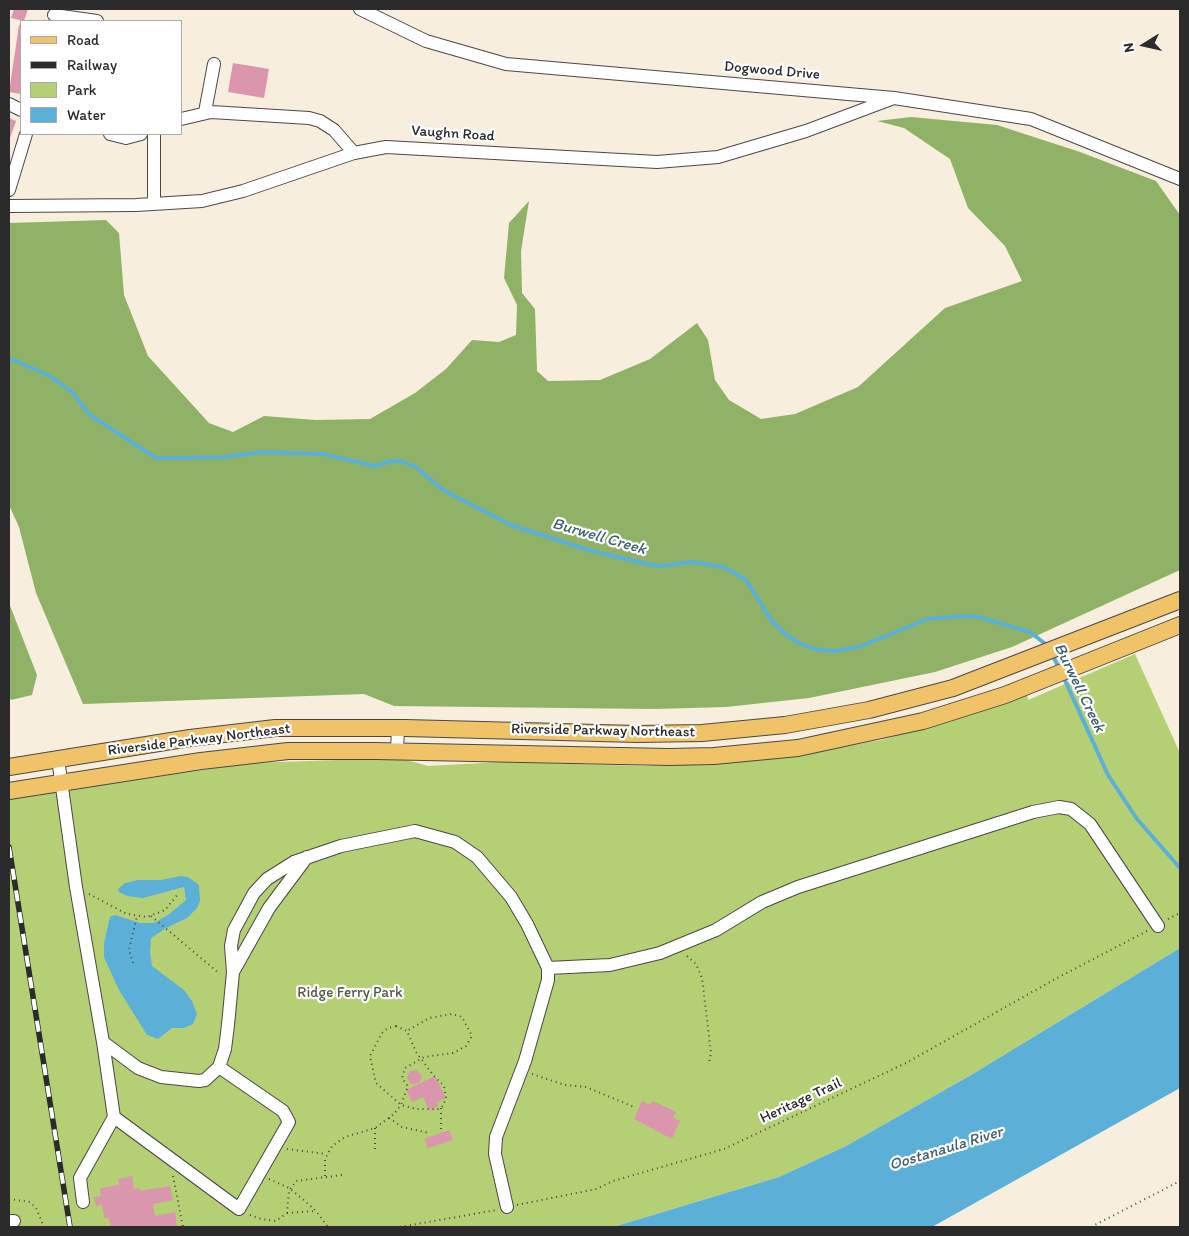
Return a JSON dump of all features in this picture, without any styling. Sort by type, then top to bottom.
[{"type":"main road","name":"Riverside Parkway Northeast","points":[[9,767],[190,738],[275,728],[398,728],[637,734],[745,730],[794,724],[869,710],[953,688],[1180,600]]},
{"type":"main road","name":"Riverside Parkway Northeast","points":[[9,791],[244,755],[308,751],[669,757],[714,756],[781,750],[862,736],[923,721],[1022,688],[1180,625]]},
{"type":"street","name":"Dogwood Drive","points":[[360,9],[426,41],[506,64],[894,98],[1031,119],[1180,178]]},
{"type":"street","points":[[54,15],[90,20]]},
{"type":"street","points":[[205,112],[214,64]]},
{"type":"street","name":"Vaughn Road","points":[[9,206],[194,202],[231,194],[354,153],[394,147],[657,162],[718,158],[806,131],[894,98]]},
{"type":"street","points":[[182,119],[205,112],[278,115],[315,119],[339,134],[354,153]]},
{"type":"street","points":[[9,190],[26,135]]},
{"type":"street","points":[[114,135],[126,138],[137,135]]},
{"type":"street","points":[[154,135],[154,204]]},
{"type":"street","points":[[396,751],[398,728]]},
{"type":"street","points":[[58,759],[76,887],[114,1117],[80,1178],[84,1202]]},
{"type":"street","points":[[548,968],[610,965],[637,960],[674,948],[716,930],[762,902],[798,888],[1032,812],[1059,807],[1071,809],[1090,824],[1158,926]]},
{"type":"street","points":[[103,1042],[138,1068],[161,1077],[199,1081],[212,1075],[218,1067],[224,1050],[232,978],[230,946],[234,930],[254,894],[267,880],[280,870],[307,858],[362,841],[415,831],[455,842],[477,857],[511,896],[548,968],[548,980],[521,1071],[496,1137],[494,1154],[507,1207]]},
{"type":"street","points":[[232,978],[269,908],[307,858]]},
{"type":"street","points":[[114,1117],[239,1209],[290,1122],[283,1111],[218,1067]]},
{"type":"path","points":[[76,887],[117,910],[137,916],[151,916],[165,910],[178,894]]},
{"type":"path","name":"Heritage Trail","points":[[400,1227],[596,1189],[613,1181],[724,1149],[906,1064],[1057,978],[1158,926],[1180,912]]},
{"type":"path","points":[[134,963],[129,950],[137,916]]},
{"type":"path","points":[[151,916],[232,978]]},
{"type":"path","points":[[674,948],[692,959],[702,978],[711,1053],[709,1063]]},
{"type":"path","points":[[325,1176],[326,1154],[332,1146],[345,1137],[374,1128],[389,1118],[401,1105],[408,1086],[402,1078],[405,1068],[424,1057],[453,1053],[466,1046],[472,1036],[462,1017],[452,1014],[429,1018],[407,1031]]},
{"type":"path","points":[[441,1108],[425,1110],[401,1105],[376,1083],[370,1056],[385,1030],[396,1026],[407,1031],[416,1052],[444,1086],[446,1097],[441,1108],[441,1131]]},
{"type":"path","points":[[521,1071],[565,1085],[586,1087],[634,1107]]},
{"type":"path","points":[[389,1118],[402,1127],[429,1134]]},
{"type":"path","points":[[374,1128],[375,1150]]},
{"type":"path","points":[[274,1148],[326,1154]]},
{"type":"path","points":[[170,1160],[184,1227]]},
{"type":"path","points":[[259,1174],[289,1188],[316,1210],[328,1227]]},
{"type":"path","points":[[287,1213],[291,1186],[301,1180],[342,1175]]},
{"type":"path","points":[[1091,1227],[1180,1180]]},
{"type":"path","points":[[9,1199],[30,1202],[36,1208],[44,1227]]},
{"type":"path","points":[[239,1209],[269,1221],[276,1221],[287,1213],[304,1213],[316,1210]]},
{"type":"green space","points":[[911,117],[997,125],[1080,152],[1156,181],[1180,215],[1180,570],[1012,647],[935,672],[809,698],[726,707],[653,709],[394,706],[364,694],[83,704],[36,593],[19,527],[9,505],[9,223],[106,220],[119,233],[124,295],[148,356],[209,423],[233,432],[264,416],[316,420],[370,419],[415,393],[446,369],[472,340],[499,342],[516,335],[517,305],[504,278],[509,223],[529,201],[521,251],[522,293],[535,309],[537,371],[548,381],[600,380],[650,359],[697,323],[708,340],[715,380],[729,400],[761,419],[795,414],[858,387],[945,308],[1022,281],[1005,246],[968,208],[950,159],[904,128],[877,121]]},
{"type":"green space","points":[[9,603],[37,675],[32,695],[11,700],[9,696]]},
{"type":"green space","name":"Ridge Ferry Park","points":[[1135,654],[1180,753],[1180,948],[971,1075],[846,1146],[779,1177],[613,1227],[9,1227],[9,799],[249,763],[400,758],[428,766],[503,762],[644,766],[680,765],[810,753],[881,740],[950,721],[1027,694],[1028,700]]},
{"type":"water","points":[[181,876],[188,877],[199,885],[200,901],[197,908],[187,918],[151,938],[150,951],[152,966],[184,990],[192,1001],[197,1014],[193,1024],[184,1028],[172,1028],[158,1039],[147,1035],[119,990],[104,957],[104,943],[110,917],[115,915],[140,923],[154,923],[168,915],[186,900],[184,887],[143,898],[127,896],[119,892],[118,889],[125,883],[138,880],[161,880]]},
{"type":"water","name":"Oostanaula River","points":[[1180,948],[1180,1088],[932,1227],[613,1227],[779,1177],[846,1146],[971,1075]]},
{"type":"building","points":[[14,9],[28,9],[24,20],[11,18]]},
{"type":"building","points":[[19,25],[20,25],[20,94],[9,92]]},
{"type":"building","points":[[233,63],[269,69],[264,98],[228,92]]},
{"type":"building","points":[[9,118],[16,121],[9,141]]},
{"type":"building","points":[[417,1070],[422,1076],[419,1083],[411,1084],[407,1077],[410,1071]]},
{"type":"building","points":[[435,1076],[446,1098],[437,1102],[438,1106],[429,1110],[423,1097],[412,1102],[406,1090]]},
{"type":"building","points":[[642,1101],[650,1105],[653,1101],[676,1112],[673,1118],[680,1121],[672,1139],[634,1119]]},
{"type":"building","points":[[449,1130],[453,1140],[428,1148],[424,1139]]},
{"type":"building","points":[[132,1176],[134,1189],[140,1188],[140,1191],[170,1186],[173,1200],[153,1204],[155,1216],[175,1212],[177,1226],[111,1227],[109,1218],[104,1218],[102,1205],[96,1206],[94,1197],[101,1196],[100,1188],[119,1185],[118,1179]]},
{"type":"waterway","name":"Burwell Creek","points":[[9,358],[50,376],[72,392],[90,415],[156,458],[225,457],[262,452],[323,454],[375,466],[391,461],[400,461],[416,467],[443,490],[511,525],[592,551],[652,565],[660,566],[692,562],[724,567],[746,580],[771,620],[783,632],[797,642],[814,649],[833,651],[859,647],[927,619],[962,616],[979,617],[1030,632],[1048,646]]},
{"type":"waterway","name":"Burwell Creek","points":[[1052,654],[1059,668]]},
{"type":"waterway","name":"Burwell Creek","points":[[1063,676],[1108,775],[1137,819],[1180,868]]},
{"type":"railway","points":[[9,847],[70,1227]]}]
